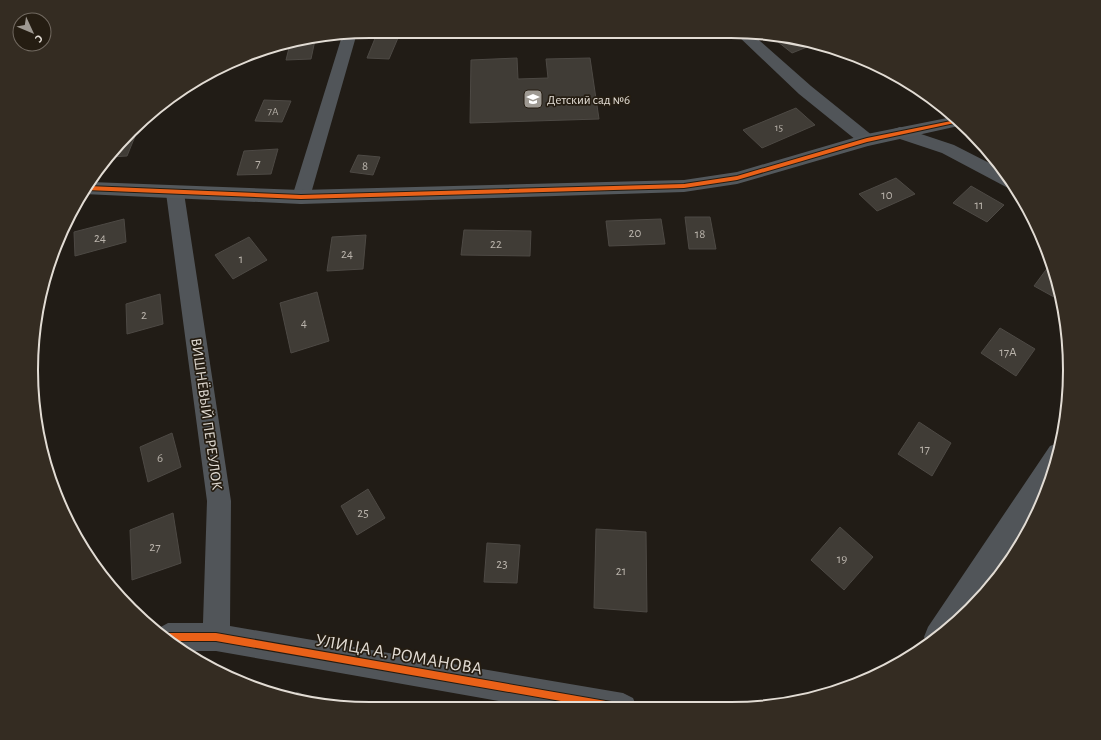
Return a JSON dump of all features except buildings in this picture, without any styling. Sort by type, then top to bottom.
[{"type":"street","points":[[301,197],[349,39]]},
{"type":"street","points":[[748,39],[805,90],[867,140]]},
{"type":"street","points":[[92,188],[175,193],[301,197],[684,186],[738,178],[867,140],[952,122]]},
{"type":"street","points":[[900,133],[948,149],[999,175]]},
{"type":"street","name":"ВИШНЁВЫЙ ПЕРЕУЛОК","points":[[175,193],[219,501],[216,637]]},
{"type":"street","points":[[948,621],[1047,471]]},
{"type":"street","name":"УЛИЦА А. РОМАНОВА","points":[[174,637],[216,637],[589,702]]},
{"type":"cycle path","points":[[93,188],[301,197],[684,186],[737,178],[867,140],[952,122]]},
{"type":"cycle path","points":[[174,637],[216,637],[589,702]]},
{"type":"place","name":"Детский сад №6","points":[[533,99]]}]
